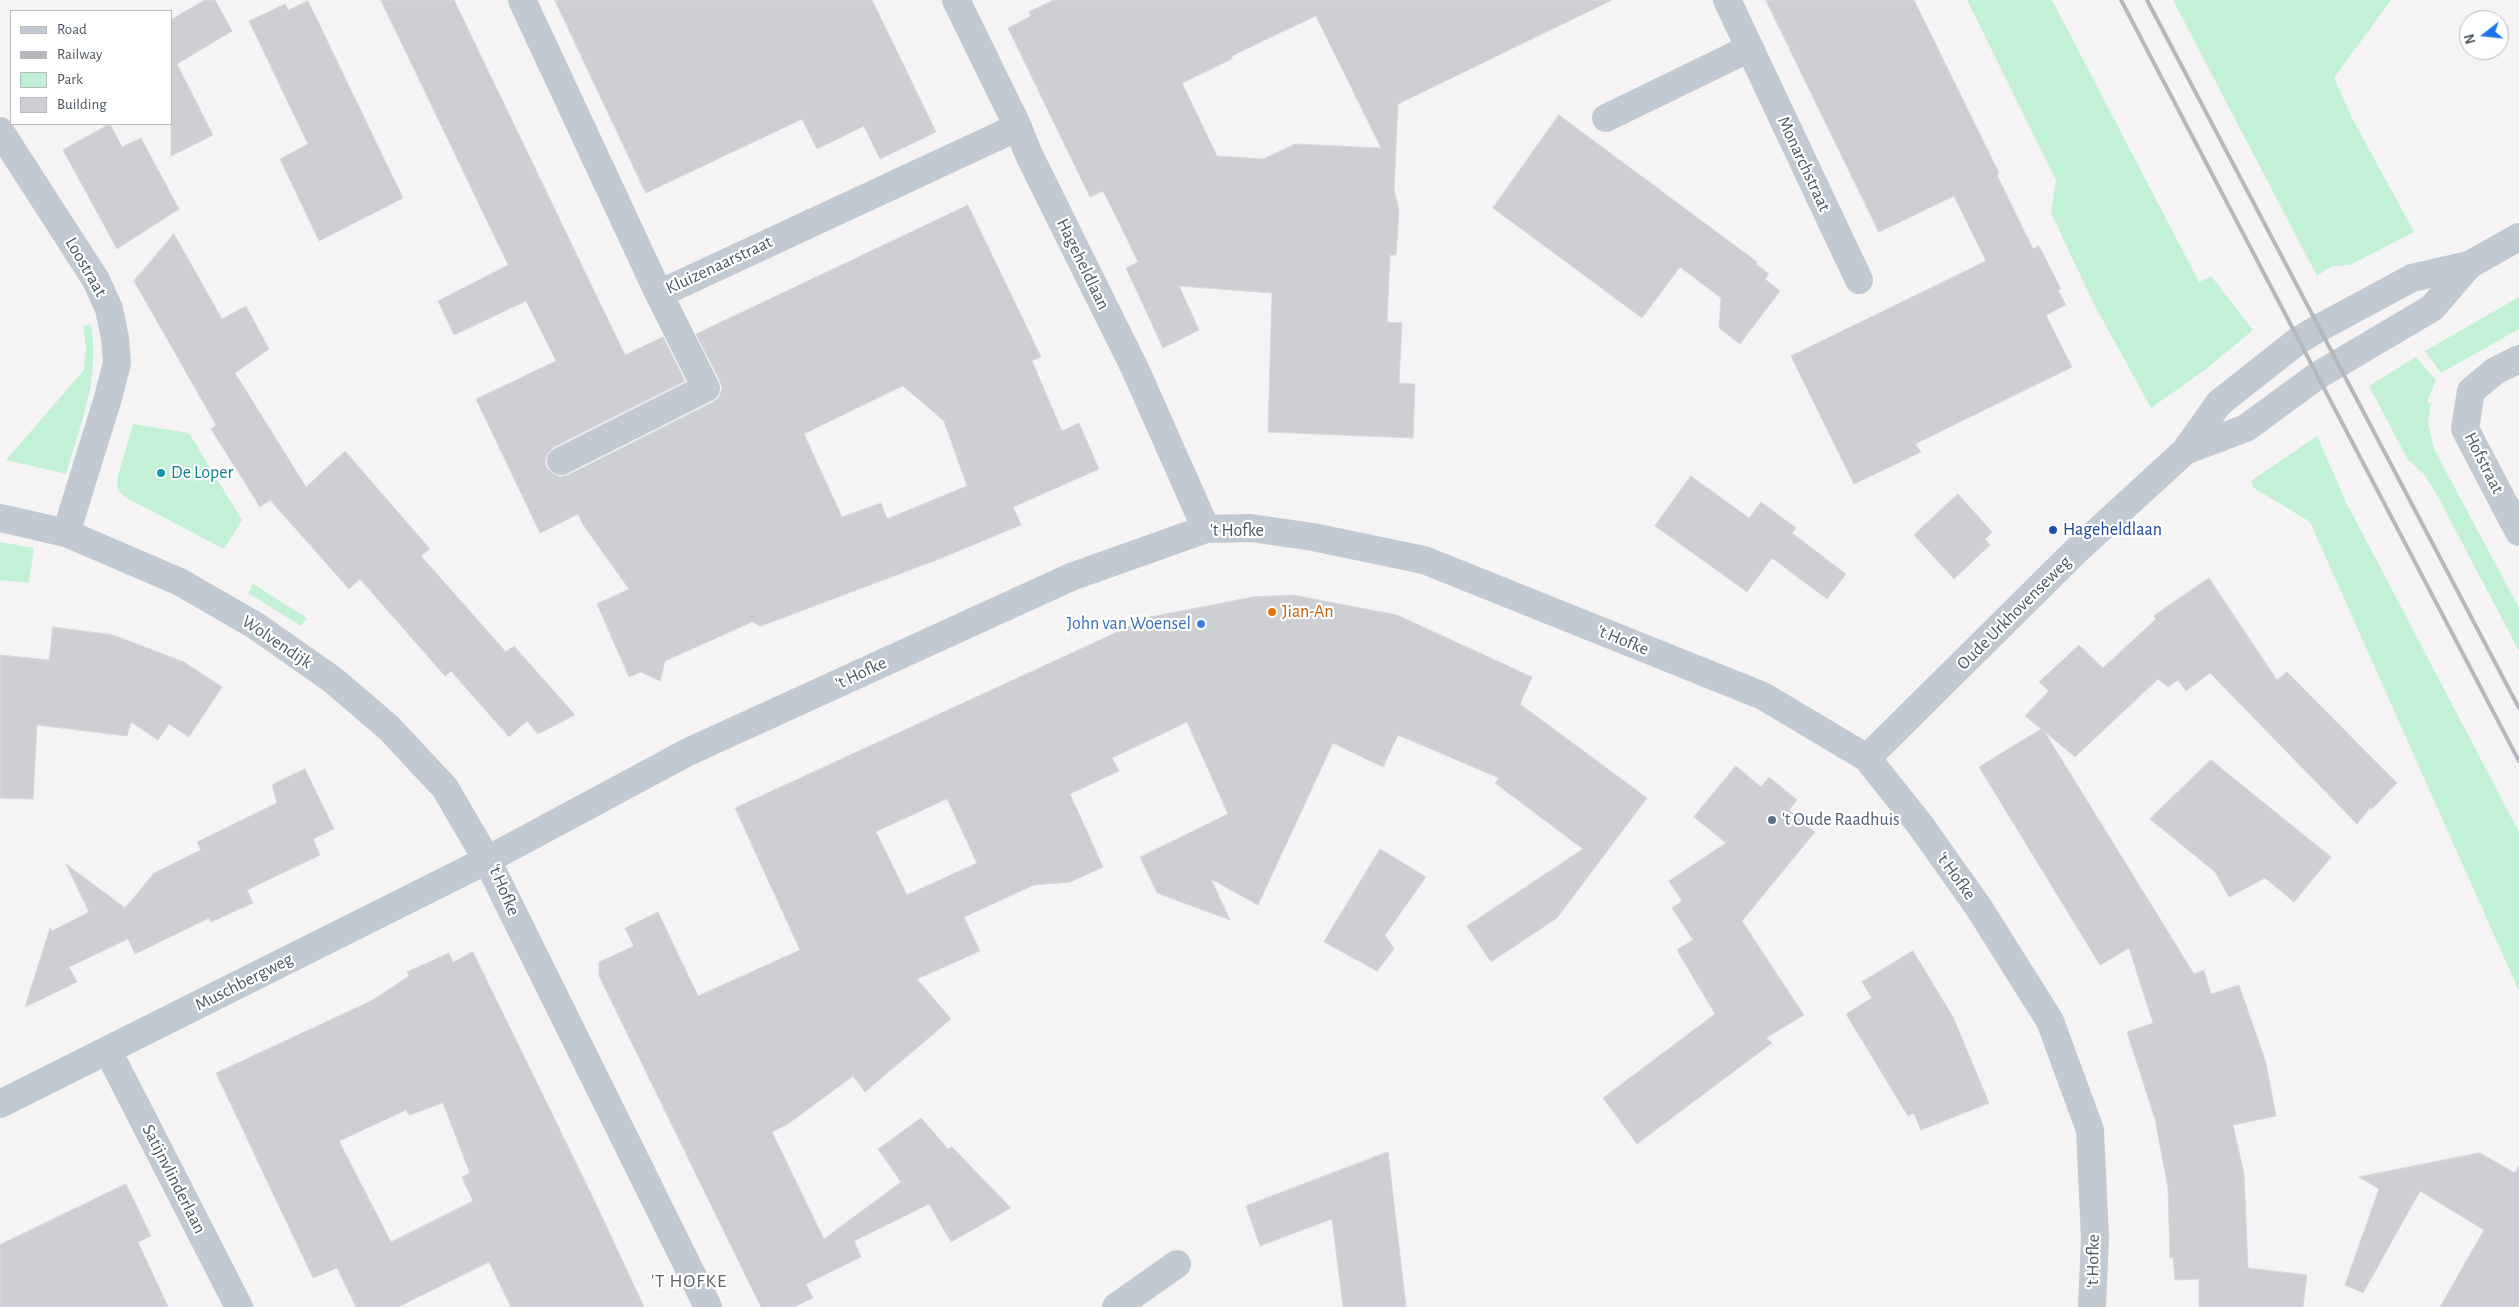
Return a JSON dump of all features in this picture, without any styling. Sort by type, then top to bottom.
[{"type":"street","name":"Kluizenaarstraat","points":[[522,0],[659,294],[1018,128]]},
{"type":"street","name":"Hageheldlaan","points":[[956,0],[1018,128],[1029,156],[1136,371],[1206,529]]},
{"type":"street","name":"Monarchstraat","points":[[1727,0],[1859,280]]},
{"type":"street","points":[[1606,118],[1750,48]]},
{"type":"street","name":"Loostraat","points":[[0,131],[96,280],[109,309],[115,338],[116,363],[108,398],[66,533]]},
{"type":"street","points":[[2469,265],[2519,237]]},
{"type":"street","name":"Oude Urkhovenseweg","points":[[1867,758],[2076,551],[2185,452],[2219,403],[2310,334],[2412,278],[2469,265]]},
{"type":"street","name":"Oude Urkhovenseweg","points":[[2185,452],[2246,428],[2328,369],[2432,308],[2469,265]]},
{"type":"street","points":[[561,461],[706,388],[659,294]]},
{"type":"street","name":"Hofstraat","points":[[2519,359],[2495,371],[2471,391],[2465,429],[2519,532]]},
{"type":"street","name":"Wolvendijk","points":[[0,518],[66,533],[180,582],[256,626],[333,680],[390,728],[445,788],[488,860]]},
{"type":"street","name":"'t Hofke","points":[[708,1307],[488,860],[688,752],[1071,577],[1206,529],[1252,528],[1313,536],[1424,560],[1762,696],[1867,758],[1920,826],[1979,908],[2050,1021],[2090,1130],[2095,1238],[2092,1307]]},
{"type":"street","name":"Muschbergweg","points":[[0,1104],[488,860]]},
{"type":"street","name":"Satijnvlinderlaan","points":[[108,1051],[239,1307]]},
{"type":"street","points":[[1116,1307],[1177,1264]]},
{"type":"green space","points":[[1967,0],[2052,0],[2199,282],[2211,276],[2253,330],[2206,369],[2151,408],[2095,306],[2051,213],[2056,180]]},
{"type":"green space","points":[[2173,0],[2391,0],[2334,78],[2352,118],[2414,232],[2350,265],[2332,266],[2317,276]]},
{"type":"green space","points":[[2519,297],[2519,329],[2441,373],[2425,351]]},
{"type":"green space","points":[[91,324],[93,363],[88,400],[66,474],[6,460],[84,370],[86,348],[83,326]]},
{"type":"green space","points":[[2416,357],[2436,380],[2427,402],[2431,403],[2428,423],[2434,449],[2519,608],[2519,651],[2437,495],[2424,474],[2408,460],[2369,386]]},
{"type":"green space","points":[[133,424],[189,433],[242,520],[224,549],[125,497],[118,490],[117,479]]},
{"type":"green space","points":[[2317,436],[2347,504],[2519,832],[2519,991],[2310,522],[2254,488],[2251,481]]},
{"type":"green space","points":[[0,542],[34,548],[29,583],[0,580]]},
{"type":"green space","points":[[253,584],[307,618],[301,626],[248,593]]},
{"type":"building","points":[[205,0],[215,0],[232,31],[177,64],[213,135],[171,156],[172,125],[172,19]]},
{"type":"building","points":[[381,0],[454,0],[625,355],[663,337],[685,381],[554,447],[548,453],[545,461],[547,468],[553,474],[561,477],[568,475],[713,402],[719,397],[722,389],[720,381],[696,334],[968,205],[1041,357],[1032,361],[1062,431],[1079,423],[1099,469],[1013,507],[1021,525],[939,559],[761,626],[752,622],[665,661],[660,681],[641,672],[629,677],[597,604],[629,589],[584,526],[578,514],[540,533],[476,399],[556,361],[526,301],[454,335],[438,301],[508,265]],"holes":[[[903,386],[944,421],[967,486],[887,519],[881,503],[842,517],[804,434]]]},
{"type":"building","points":[[555,0],[872,0],[936,132],[880,159],[864,126],[817,149],[802,119],[646,193]]},
{"type":"building","points":[[1054,0],[1612,0],[1398,104],[1394,190],[1399,210],[1396,255],[1390,255],[1387,322],[1402,323],[1399,383],[1415,384],[1413,438],[1268,432],[1272,293],[1179,286],[1199,330],[1163,348],[1126,268],[1138,262],[1103,191],[1090,197],[1008,28],[1031,16],[1029,12]],"holes":[[[1316,16],[1381,148],[1295,144],[1263,159],[1217,156],[1182,83],[1232,59],[1232,56]]]},
{"type":"building","points":[[1766,0],[1914,0],[1999,173],[1997,175],[2033,249],[2039,246],[2061,289],[2058,290],[2066,305],[2046,315],[2072,367],[1915,444],[1921,452],[1854,484],[1791,356],[1986,261],[1954,196],[1879,232]]},
{"type":"building","points":[[308,1],[403,198],[319,241],[280,159],[308,144],[249,21],[285,4],[288,10]]},
{"type":"building","points":[[1559,115],[1757,262],[1756,264],[1769,274],[1765,279],[1780,291],[1740,344],[1719,328],[1721,298],[1680,267],[1642,318],[1493,208]]},
{"type":"building","points":[[108,125],[111,125],[122,147],[141,138],[179,209],[117,249],[63,150]]},
{"type":"building","points":[[174,234],[222,319],[246,306],[269,349],[235,373],[306,487],[345,451],[430,549],[421,556],[506,652],[514,646],[575,715],[538,734],[527,721],[509,737],[451,671],[445,676],[360,579],[349,589],[270,500],[260,507],[211,429],[216,425],[134,281]]},
{"type":"building","points":[[1691,476],[1749,518],[1761,502],[1796,528],[1792,533],[1846,574],[1827,599],[1772,558],[1747,592],[1655,526]]},
{"type":"building","points":[[1958,494],[1992,532],[1985,539],[1990,545],[1954,579],[1914,535]]},
{"type":"building","points":[[2209,578],[2277,680],[2287,672],[2397,783],[2372,809],[2370,808],[2357,824],[2210,673],[2186,691],[2178,680],[2168,687],[2158,679],[2075,757],[2044,731],[2194,974],[2204,970],[2211,994],[2239,985],[2266,1063],[2276,1116],[2233,1125],[2244,1174],[2248,1268],[2307,1275],[2303,1307],[2199,1307],[2199,1279],[2175,1280],[2173,1257],[2170,1258],[2168,1188],[2155,1119],[2127,1032],[2153,1023],[2129,948],[2100,965],[1979,767],[2041,729],[2025,716],[2049,691],[2039,682],[2079,645],[2103,668],[2156,619],[2154,616]]},
{"type":"building","points":[[1293,595],[1397,615],[1532,677],[1520,704],[1647,798],[1557,918],[1491,962],[1467,926],[1583,849],[1495,783],[1499,778],[1398,735],[1383,767],[1333,743],[1258,905],[1211,879],[1230,920],[1157,893],[1140,857],[1228,814],[1187,722],[1112,758],[1119,771],[1070,794],[1103,867],[1070,882],[1034,885],[964,917],[980,951],[917,979],[951,1019],[865,1092],[853,1076],[788,1124],[772,1132],[824,1239],[901,1182],[878,1149],[921,1118],[948,1149],[952,1147],[1011,1208],[951,1242],[929,1204],[854,1241],[861,1257],[806,1284],[813,1298],[793,1307],[761,1307],[599,976],[599,962],[634,946],[625,928],[658,912],[698,996],[800,950],[735,808],[1150,617],[1253,597]],"holes":[[[947,799],[977,863],[907,895],[876,832]]]},
{"type":"building","points":[[53,627],[113,635],[184,662],[222,687],[189,737],[169,724],[158,740],[131,722],[127,736],[37,725],[33,799],[0,798],[0,655],[49,660]]},
{"type":"building","points":[[2211,760],[2331,857],[2294,902],[2265,878],[2229,897],[2215,872],[2150,819]]},
{"type":"building","points":[[1736,766],[1761,787],[1769,777],[1797,800],[1789,810],[1815,832],[1742,921],[1804,1015],[1766,1038],[1772,1043],[1637,1144],[1603,1098],[1715,1014],[1678,952],[1678,949],[1693,940],[1672,908],[1682,901],[1669,881],[1726,843],[1694,817]]},
{"type":"building","points":[[305,769],[334,829],[313,839],[320,855],[247,890],[253,903],[211,922],[209,918],[135,954],[128,939],[69,967],[77,982],[25,1007],[50,928],[52,931],[89,912],[66,864],[125,908],[154,873],[201,850],[197,842],[277,803],[272,785]]},
{"type":"building","points":[[1380,849],[1426,877],[1385,935],[1394,949],[1377,971],[1324,942]]},
{"type":"building","points":[[1913,951],[1953,1017],[1989,1103],[1921,1130],[1914,1113],[1908,1116],[1846,1014],[1872,998],[1862,982]]},
{"type":"building","points":[[473,952],[598,1208],[644,1307],[511,1307],[489,1262],[398,1307],[356,1307],[337,1268],[313,1278],[216,1073],[373,1000],[409,976],[407,972],[449,953],[453,962]],"holes":[[[443,1103],[470,1173],[462,1177],[473,1201],[391,1242],[339,1141],[406,1110],[409,1115]]]},
{"type":"building","points":[[1388,1152],[1406,1307],[1343,1307],[1332,1219],[1260,1246],[1246,1206]]},
{"type":"building","points":[[2480,1153],[2515,1173],[2519,1165],[2519,1307],[2440,1307],[2484,1230],[2420,1191],[2363,1293],[2345,1285],[2379,1189],[2359,1177]]},
{"type":"building","points":[[126,1184],[151,1236],[138,1242],[168,1307],[0,1307],[0,1245]]},
{"type":"railway","points":[[2121,0],[2519,761]]},
{"type":"railway","points":[[2147,0],[2519,708]]},
{"type":"place","name":"De Loper","points":[[161,473]]},
{"type":"place","name":"Hageheldlaan","points":[[2053,530]]},
{"type":"place","name":"Jian-An","points":[[1272,612]]},
{"type":"place","name":"John van Woensel","points":[[1201,624]]},
{"type":"place","name":"'t Oude Raadhuis","points":[[1772,820]]},
{"type":"district","name":"'T HOFKE","points":[[689,1281]]}]
